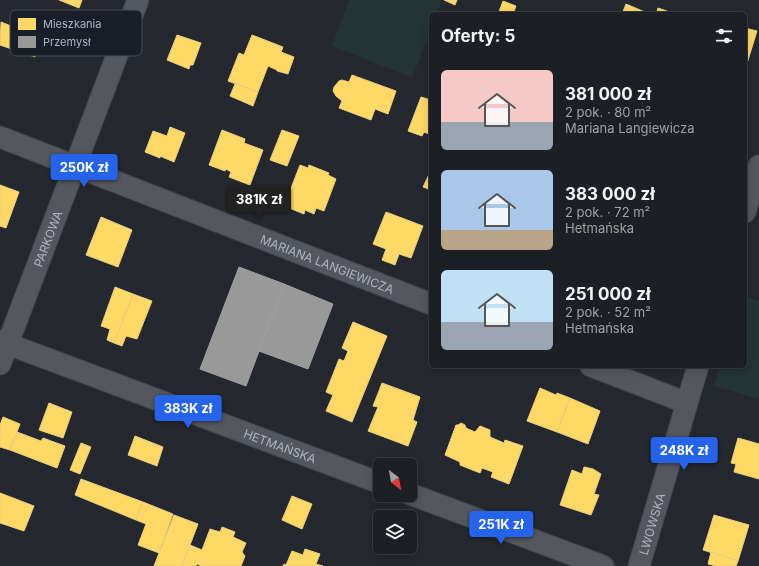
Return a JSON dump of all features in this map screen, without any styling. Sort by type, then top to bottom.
[{"type":"street","name":"PARKOWA","points":[[134,10],[138,0]]},
{"type":"street","name":"PARKOWA","points":[[0,364],[4,343],[75,166],[117,56]]},
{"type":"street","name":"MARIANA LANGIEWICZA","points":[[0,137],[429,303]]},
{"type":"street","points":[[747,205],[759,166]]},
{"type":"street","name":"HETMAŃSKA","points":[[4,343],[373,480]]},
{"type":"street","points":[[596,368],[687,403]]},
{"type":"street","name":"LWOWSKA","points":[[639,566],[697,368]]},
{"type":"street","points":[[417,497],[603,566]]},
{"type":"shaded area","points":[[349,0],[442,0],[438,12],[429,12],[429,34],[412,78],[332,46]]},
{"type":"shaded area","points":[[747,297],[759,301],[759,399],[714,386],[719,368],[747,368]]},
{"type":"building: Mieszkania","points":[[59,0],[82,0],[79,8]]},
{"type":"building: Mieszkania","points":[[444,0],[457,0],[455,5]]},
{"type":"building: Mieszkania","points":[[503,1],[516,6],[514,12],[499,12]]},
{"type":"building: Mieszkania","points":[[626,4],[645,12],[623,12]]},
{"type":"building: Mieszkania","points":[[658,8],[667,11],[667,12],[657,12]]},
{"type":"building: Mieszkania","points":[[1,22],[10,26],[10,48],[0,45]]},
{"type":"building: Mieszkania","points":[[747,28],[757,31],[747,64]]},
{"type":"building: Mieszkania","points":[[177,35],[201,43],[193,65],[190,65],[189,69],[167,60]]},
{"type":"building: Mieszkania","points":[[252,35],[283,47],[281,52],[294,57],[288,74],[277,71],[268,66],[258,92],[228,81],[239,53],[244,55]]},
{"type":"building: Mieszkania","points":[[352,75],[396,91],[388,114],[375,109],[371,120],[339,108],[342,101],[333,91],[334,87],[339,81],[342,80],[349,82]]},
{"type":"building: Mieszkania","points":[[235,84],[258,92],[253,106],[230,96]]},
{"type":"building: Mieszkania","points":[[421,97],[429,99],[429,134],[424,132],[422,136],[408,131]]},
{"type":"building: Mieszkania","points":[[170,127],[185,133],[174,162],[145,152],[153,131],[167,136]]},
{"type":"building: Mieszkania","points":[[222,130],[245,139],[244,143],[263,150],[250,185],[229,177],[231,172],[226,169],[225,171],[209,165]]},
{"type":"building: Mieszkania","points":[[282,130],[299,136],[287,166],[270,160]]},
{"type":"building: Mieszkania","points":[[300,165],[308,168],[309,165],[329,173],[328,175],[336,179],[324,211],[316,208],[314,214],[305,210],[304,214],[284,206]]},
{"type":"building: Mieszkania","points":[[429,174],[429,189],[423,187]]},
{"type":"building: Mieszkania","points":[[0,185],[19,192],[6,228],[0,226]]},
{"type":"building: Mieszkania","points":[[386,212],[423,226],[411,258],[399,254],[395,265],[382,260],[386,249],[373,244]]},
{"type":"building: Mieszkania","points":[[101,217],[132,230],[118,267],[86,255]]},
{"type":"building: Mieszkania","points":[[115,287],[133,294],[114,343],[107,340],[110,329],[101,326]]},
{"type":"building: Mieszkania","points":[[133,294],[152,301],[137,339],[126,336],[122,346],[114,343]]},
{"type":"building: Mieszkania","points":[[353,322],[387,336],[352,422],[326,411],[333,395],[326,392],[339,359],[344,361],[348,351],[342,348]]},
{"type":"building: Mieszkania","points":[[382,383],[420,397],[413,420],[417,422],[408,446],[368,431],[378,407],[373,406]]},
{"type":"building: Mieszkania","points":[[540,388],[556,395],[557,393],[570,398],[557,432],[527,421]]},
{"type":"building: Mieszkania","points":[[570,398],[600,411],[588,444],[557,432]]},
{"type":"building: Mieszkania","points":[[49,403],[72,412],[63,438],[39,430]]},
{"type":"building: Mieszkania","points":[[3,417],[20,424],[10,450],[0,447],[0,425]]},
{"type":"building: Mieszkania","points":[[461,423],[465,425],[466,428],[475,432],[480,426],[490,430],[490,437],[504,443],[505,440],[523,446],[509,484],[491,477],[493,472],[482,468],[480,473],[460,465],[460,462],[445,455],[456,425]]},
{"type":"building: Mieszkania","points":[[17,432],[41,441],[43,438],[65,446],[57,468],[10,450]]},
{"type":"building: Mieszkania","points":[[135,436],[163,447],[157,466],[128,455]]},
{"type":"building: Mieszkania","points":[[738,438],[759,444],[759,479],[734,472],[736,464],[731,463]]},
{"type":"building: Mieszkania","points":[[81,443],[91,447],[80,474],[70,470]]},
{"type":"building: Mieszkania","points":[[584,467],[593,469],[601,474],[594,494],[599,495],[591,515],[560,505],[572,470],[582,474]]},
{"type":"building: Mieszkania","points":[[81,479],[143,502],[136,520],[75,495]]},
{"type":"building: Mieszkania","points":[[0,493],[34,506],[24,531],[0,523]]},
{"type":"building: Mieszkania","points":[[292,496],[312,504],[302,529],[282,520]]},
{"type":"building: Mieszkania","points":[[143,502],[173,514],[159,553],[138,545],[146,524],[136,520]]},
{"type":"building: Mieszkania","points":[[174,515],[198,524],[182,566],[154,566]]},
{"type":"building: Mieszkania","points":[[714,515],[749,525],[738,561],[703,550]]},
{"type":"building: Mieszkania","points":[[222,527],[235,532],[233,537],[246,543],[242,552],[245,556],[241,566],[201,566],[197,564],[196,566],[182,566],[190,545],[202,550],[210,529],[220,532]]},
{"type":"building: Mieszkania","points":[[305,549],[320,554],[316,564],[323,566],[283,566],[284,564],[286,565],[292,551],[303,555]]},
{"type":"building: Mieszkania","points":[[711,552],[738,561],[736,566],[716,566],[708,564]]},
{"type":"building: Przemysł","points":[[239,267],[284,284],[246,386],[200,369]]},
{"type":"building: Przemysł","points":[[284,284],[333,304],[308,369],[259,351]]}]
